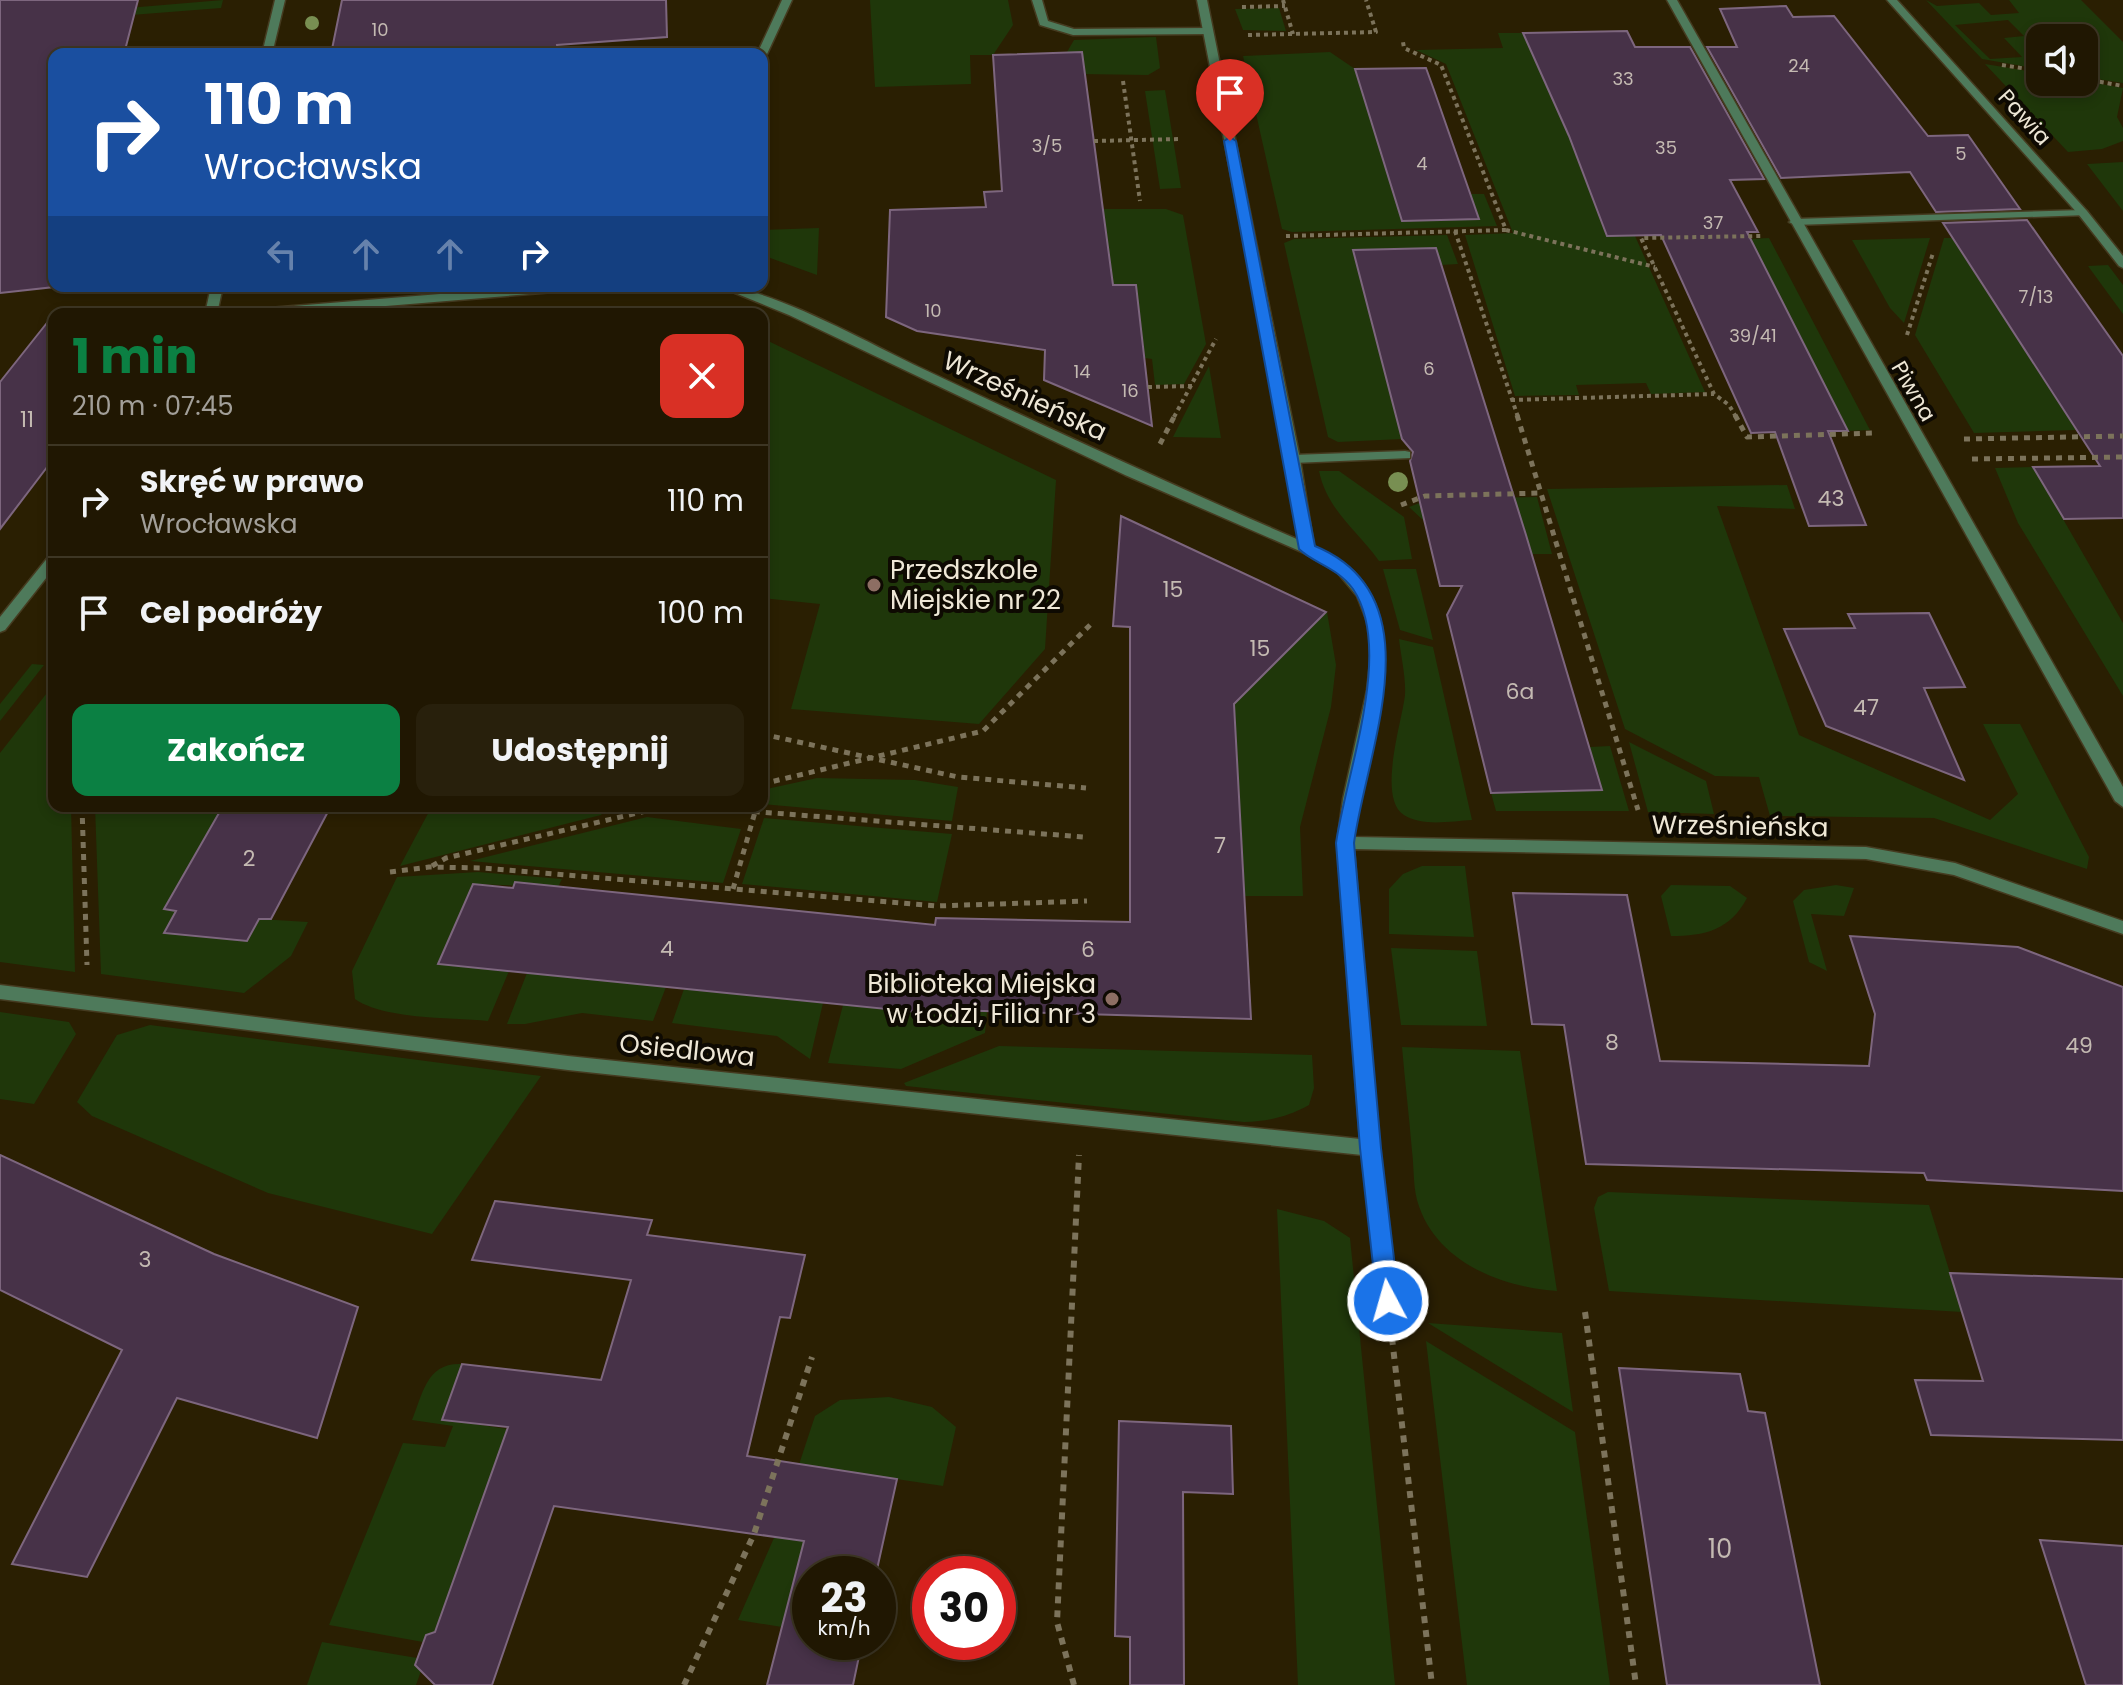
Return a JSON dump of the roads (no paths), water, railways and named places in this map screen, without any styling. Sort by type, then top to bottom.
[{"type":"street","points":[[268,48],[280,0]]},
{"type":"street","points":[[765,48],[787,0]]},
{"type":"street","points":[[1037,0],[1044,23],[1073,32],[1208,31]]},
{"type":"street","points":[[1202,0],[1293,459],[1307,549]]},
{"type":"street","name":"Piwna","points":[[1672,0],[2123,801]]},
{"type":"street","name":"Pawia","points":[[1892,0],[2083,213],[2123,264]]},
{"type":"street","points":[[1795,222],[2083,213]]},
{"type":"street","points":[[317,308],[507,292]]},
{"type":"street","name":"Wrześnieńska","points":[[740,292],[793,312],[1089,453],[1330,558],[1357,583],[1370,606],[1377,644],[1379,683],[1351,795],[1345,843],[1370,1148],[1388,1301]]},
{"type":"street","points":[[1293,459],[1405,455]]},
{"type":"street","points":[[0,627],[48,567]]},
{"type":"street","name":"Wrześnieńska","points":[[1345,843],[1866,853],[1955,869],[2123,928]]},
{"type":"street","name":"Osiedlowa","points":[[0,992],[568,1063],[1370,1148]]},
{"type":"place","name":"Przedszkole Miejskie nr 22","points":[[874,585]]},
{"type":"place","name":"Biblioteka Miejska w Łodzi, Filia nr 3","points":[[1112,999]]}]
